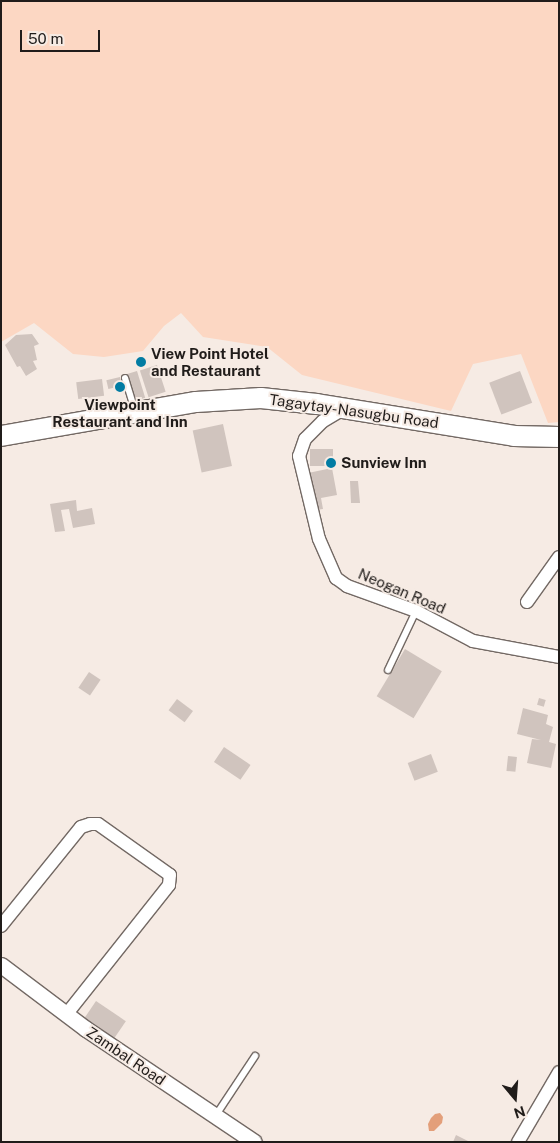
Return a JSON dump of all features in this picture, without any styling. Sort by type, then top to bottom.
[{"type":"main road","name":"Tagaytay-Nasugbu Road","points":[[1,436],[196,402],[261,398],[344,408],[514,436],[559,437]]},
{"type":"street","name":"Neogan Road","points":[[344,408],[323,421],[305,439],[299,456],[319,539],[336,578],[347,586],[416,611],[473,641],[559,657]]},
{"type":"street","points":[[527,602],[559,557]]},
{"type":"street","points":[[1,926],[81,828],[90,824],[98,824],[170,875],[169,885],[66,1015]]},
{"type":"street","name":"Zambal Road","points":[[1,965],[66,1015],[164,1083],[216,1115],[248,1140]]},
{"type":"street","points":[[518,1142],[559,1072]]},
{"type":"lane","points":[[126,378],[135,412]]},
{"type":"lane","points":[[388,670],[416,611]]},
{"type":"lane","points":[[216,1115],[255,1056]]},
{"type":"shaded area","points":[[1,1],[559,1],[559,422],[548,423],[521,354],[473,364],[451,411],[302,375],[267,347],[203,337],[181,313],[164,326],[143,351],[104,357],[73,354],[34,323],[1,342]]},
{"type":"shaded area","points":[[440,1113],[443,1117],[442,1123],[434,1131],[429,1131],[428,1124],[431,1118],[435,1114]]},
{"type":"building","points":[[32,334],[39,344],[34,346],[37,360],[33,361],[37,369],[26,376],[20,366],[17,367],[5,345],[16,335]]},
{"type":"building","points":[[157,365],[166,392],[149,397],[140,371]]},
{"type":"building","points":[[137,371],[145,398],[133,402],[125,375]]},
{"type":"building","points":[[520,371],[532,403],[501,415],[489,383]]},
{"type":"building","points":[[120,377],[122,386],[108,389],[106,380]]},
{"type":"building","points":[[102,379],[104,396],[78,399],[76,382]]},
{"type":"building","points":[[223,424],[232,466],[202,473],[193,430]]},
{"type":"building","points":[[310,449],[333,449],[333,466],[310,466]]},
{"type":"building","points":[[332,468],[337,495],[321,498],[323,509],[316,510],[308,473]]},
{"type":"building","points":[[350,481],[358,481],[360,503],[351,503]]},
{"type":"building","points":[[76,500],[77,511],[92,508],[95,524],[73,528],[69,509],[61,510],[65,531],[55,532],[50,504]]},
{"type":"building","points":[[405,649],[442,671],[414,718],[377,696]]},
{"type":"building","points":[[89,672],[101,680],[90,696],[78,688]]},
{"type":"building","points":[[539,698],[546,700],[544,707],[537,705]]},
{"type":"building","points":[[177,699],[193,711],[185,722],[169,710]]},
{"type":"building","points":[[523,708],[548,715],[546,724],[553,727],[549,742],[556,744],[551,768],[527,763],[532,739],[541,740],[517,734]]},
{"type":"building","points":[[224,747],[251,765],[240,780],[214,762]]},
{"type":"building","points":[[431,754],[438,772],[414,781],[408,763]]},
{"type":"building","points":[[508,756],[517,757],[515,772],[506,771]]},
{"type":"building","points":[[96,1001],[126,1021],[114,1039],[84,1019]]},
{"type":"building","points":[[456,1135],[470,1142],[453,1142]]},
{"type":"place","name":"View Point Hotel and Restaurant","points":[[141,362]]},
{"type":"place","name":"Viewpoint Restaurant and Inn","points":[[120,387]]},
{"type":"place","name":"Sunview Inn","points":[[331,463]]}]
